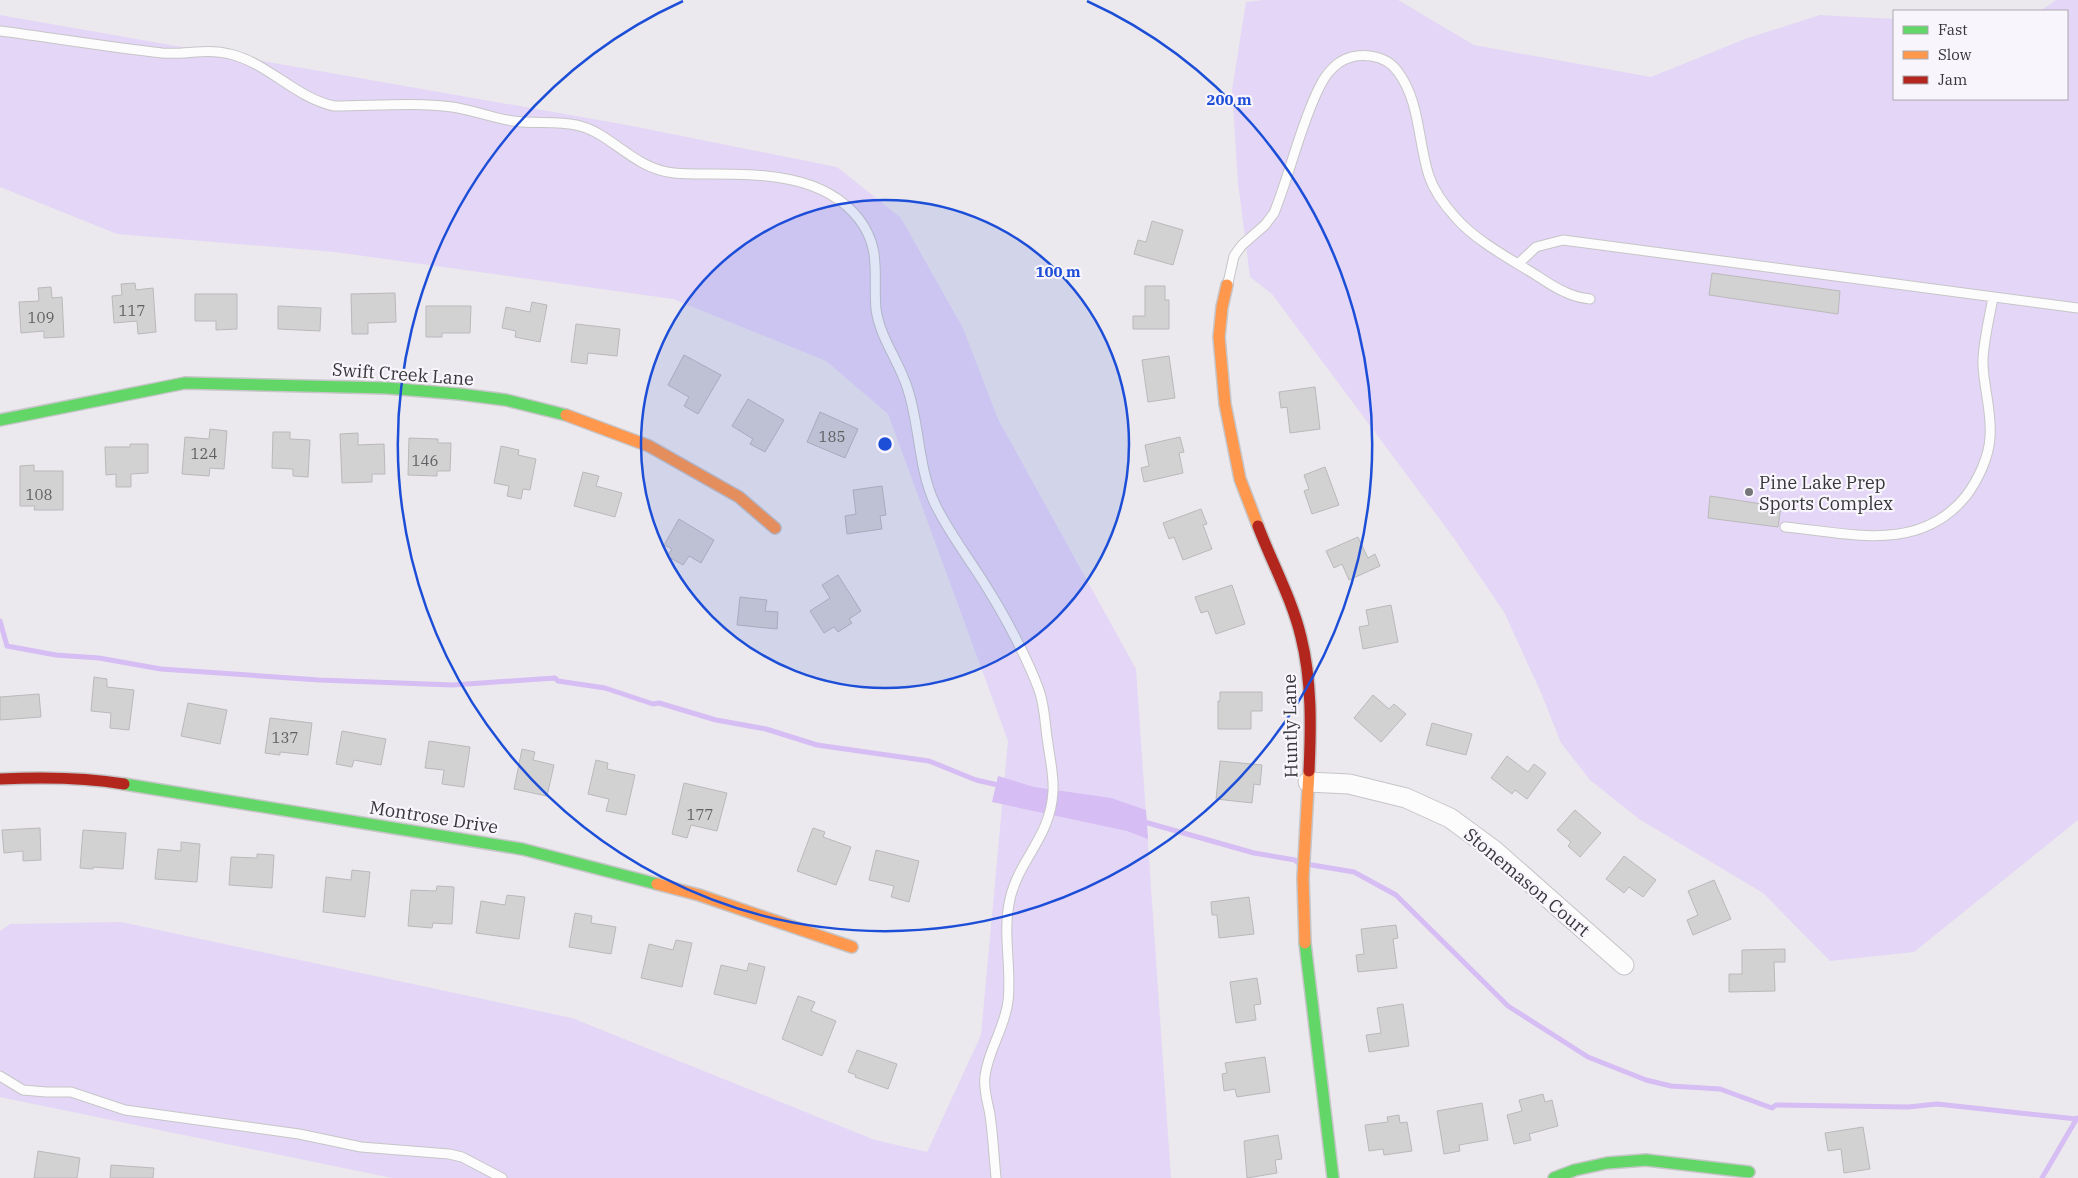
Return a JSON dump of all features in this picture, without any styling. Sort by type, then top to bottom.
[{"type":"street","name":"Huntly Lane","points":[[1227,285],[1219,337],[1225,404],[1240,479],[1286,592],[1302,638],[1310,686],[1311,734],[1304,878],[1304,926],[1333,1178]]},
{"type":"street","name":"Swift Creek Lane","points":[[0,420],[185,383],[386,388],[506,400],[565,415],[649,446],[739,498],[776,528]]},
{"type":"street","name":"Montrose Drive","points":[[0,779],[56,777],[99,780],[522,849],[699,895],[852,947]]},
{"type":"street","name":"Stonemason Court","points":[[1308,782],[1349,784],[1406,798],[1450,818],[1496,851],[1624,965]]},
{"type":"street","points":[[1554,1178],[1575,1170],[1607,1163],[1646,1160],[1749,1172]]},
{"type":"lane","points":[[0,31],[163,53],[210,50],[231,54],[257,65],[320,103],[334,106],[427,105],[456,108],[516,122],[578,125],[598,133],[649,167],[673,173],[759,175],[793,180],[818,188],[840,200],[860,220],[872,243],[877,268],[876,310],[882,334],[907,386],[914,411],[922,467],[934,502],[949,530],[991,594],[1040,692],[1054,787],[1051,815],[1016,880],[1009,902],[1007,944],[1010,983],[1008,1006],[989,1055],[984,1081],[996,1178]]},
{"type":"lane","points":[[1227,285],[1234,256],[1242,244],[1265,225],[1274,213],[1319,88],[1328,74],[1339,63],[1348,59],[1376,56],[1389,62],[1398,72],[1410,94],[1430,178],[1440,197],[1456,219],[1470,232],[1563,292],[1590,299]]},
{"type":"lane","points":[[1518,264],[1536,247],[1563,240],[2078,308]]},
{"type":"lane","points":[[1784,527],[1882,536],[1911,533],[1935,522],[1959,505],[1973,488],[1984,463],[1990,439],[1990,412],[1982,363],[1993,297]]},
{"type":"lane","points":[[0,1076],[23,1090],[71,1092],[126,1110],[290,1132],[361,1147],[449,1154],[462,1157],[502,1178]]},
{"type":"shaded area","name":"Pine Lake Prep Sports Complex","points":[[1263,0],[1398,0],[1474,45],[1651,77],[1745,39],[1820,15],[1893,19],[1893,100],[2068,100],[2068,10],[2041,10],[2056,0],[2078,0],[2078,820],[1914,952],[1830,961],[1763,893],[1639,819],[1590,780],[1561,743],[1542,695],[1504,612],[1453,537],[1272,294],[1250,277],[1238,183],[1232,90],[1246,2]]},
{"type":"shaded area","points":[[0,15],[627,125],[837,167],[901,218],[963,328],[998,419],[1136,669],[1171,1178],[392,1178],[0,1097],[0,931],[10,924],[121,922],[572,1018],[875,1140],[927,1152],[981,1035],[1008,741],[888,414],[826,361],[673,299],[335,252],[117,234],[0,187]]},
{"type":"shaded area","points":[[998,776],[1034,787],[1111,798],[1146,810],[1148,839],[1127,831],[992,802]]},
{"type":"building","points":[[1152,221],[1183,230],[1173,265],[1134,254],[1138,240],[1146,242]]},
{"type":"building","points":[[1712,273],[1840,291],[1838,314],[1709,295]]},
{"type":"building","points":[[135,283],[136,290],[153,288],[156,332],[138,334],[137,321],[114,323],[112,296],[122,295],[121,284]]},
{"type":"building","points":[[1145,286],[1165,286],[1165,300],[1169,300],[1169,329],[1133,329],[1133,316],[1145,316]]},
{"type":"building","points":[[51,287],[52,298],[62,297],[64,337],[44,338],[44,331],[21,333],[19,302],[39,301],[38,288]]},
{"type":"building","points":[[395,293],[396,322],[368,323],[368,334],[352,334],[351,294]]},
{"type":"building","points":[[195,294],[237,294],[237,329],[216,330],[216,321],[195,321]]},
{"type":"building","points":[[532,302],[547,305],[540,342],[515,337],[516,331],[502,328],[506,307],[530,312]]},
{"type":"building","points":[[278,306],[321,308],[320,331],[278,329]]},
{"type":"building","points":[[426,306],[471,306],[470,333],[442,333],[442,337],[426,337]]},
{"type":"building","points":[[576,324],[620,329],[617,356],[588,353],[587,364],[571,362]]},
{"type":"building","points":[[684,355],[721,375],[698,414],[684,406],[689,397],[668,385]]},
{"type":"building","points":[[1169,356],[1175,398],[1148,402],[1142,360]]},
{"type":"building","points":[[1315,387],[1320,429],[1290,433],[1287,407],[1281,408],[1279,392]]},
{"type":"building","points":[[748,399],[784,420],[765,452],[750,444],[753,439],[732,426]]},
{"type":"building","points":[[820,412],[858,429],[845,458],[807,442]]},
{"type":"building","points":[[210,429],[227,431],[224,469],[210,468],[209,476],[182,474],[185,437],[209,439]]},
{"type":"building","points":[[273,432],[290,432],[290,439],[310,440],[308,477],[293,476],[293,469],[272,468]]},
{"type":"building","points":[[358,433],[358,445],[384,444],[385,474],[372,474],[372,482],[342,483],[340,434]]},
{"type":"building","points":[[1180,437],[1184,452],[1179,453],[1183,473],[1144,482],[1141,468],[1149,466],[1145,445]]},
{"type":"building","points":[[409,438],[438,439],[438,443],[451,443],[450,471],[437,471],[437,476],[408,475]]},
{"type":"building","points":[[130,444],[148,444],[148,473],[131,474],[131,487],[116,487],[116,474],[106,475],[105,447],[130,447]]},
{"type":"building","points":[[501,446],[519,450],[518,455],[536,459],[530,490],[523,489],[521,499],[507,496],[509,486],[494,483]]},
{"type":"building","points":[[34,465],[34,471],[63,471],[63,510],[34,510],[35,506],[20,506],[20,466]]},
{"type":"building","points":[[1325,467],[1339,505],[1312,514],[1304,491],[1309,489],[1304,475]]},
{"type":"building","points":[[583,472],[599,476],[596,486],[622,493],[615,517],[574,506]]},
{"type":"building","points":[[882,486],[886,515],[880,516],[882,529],[847,534],[845,516],[856,514],[853,490]]},
{"type":"building","points":[[1710,496],[1781,507],[1778,527],[1708,518]]},
{"type":"building","points":[[1201,509],[1207,524],[1203,525],[1212,549],[1183,560],[1174,537],[1169,539],[1163,523]]},
{"type":"building","points":[[679,519],[714,540],[701,563],[689,556],[683,565],[667,556],[672,549],[664,545]]},
{"type":"building","points":[[1358,537],[1368,558],[1375,554],[1380,566],[1349,580],[1342,564],[1334,568],[1326,551]]},
{"type":"building","points":[[838,575],[861,611],[849,619],[852,623],[838,632],[834,627],[824,633],[810,611],[830,598],[822,585]]},
{"type":"building","points":[[1232,585],[1245,624],[1216,634],[1208,611],[1201,613],[1195,597]]},
{"type":"building","points":[[740,597],[767,600],[765,611],[778,612],[777,629],[737,625]]},
{"type":"building","points":[[1391,605],[1398,642],[1363,649],[1359,627],[1369,625],[1366,610]]},
{"type":"building","points":[[94,677],[107,679],[107,687],[134,690],[129,730],[110,728],[111,713],[91,711]]},
{"type":"building","points":[[1220,692],[1262,692],[1262,711],[1251,711],[1251,729],[1218,729],[1218,701],[1220,701]]},
{"type":"building","points":[[39,694],[41,717],[0,720],[0,697]]},
{"type":"building","points":[[1373,695],[1389,709],[1394,704],[1406,714],[1381,742],[1354,718]]},
{"type":"building","points":[[188,703],[227,710],[220,744],[181,736]]},
{"type":"building","points":[[270,718],[312,723],[308,755],[280,752],[280,755],[265,753]]},
{"type":"building","points":[[1432,723],[1472,734],[1466,755],[1426,745]]},
{"type":"building","points":[[342,731],[386,739],[381,765],[354,760],[352,767],[336,764]]},
{"type":"building","points":[[429,741],[470,747],[464,787],[442,784],[444,770],[425,768]]},
{"type":"building","points":[[522,749],[535,752],[533,760],[554,765],[547,796],[514,789]]},
{"type":"building","points":[[1507,756],[1528,772],[1534,764],[1546,773],[1527,799],[1515,790],[1512,794],[1491,778]]},
{"type":"building","points":[[596,760],[608,763],[607,769],[635,775],[626,815],[606,811],[609,799],[588,794]]},
{"type":"building","points":[[1220,761],[1262,765],[1260,785],[1254,784],[1252,803],[1216,799]]},
{"type":"building","points":[[684,783],[727,793],[717,831],[691,825],[687,838],[672,834]]},
{"type":"building","points":[[1575,810],[1601,833],[1580,857],[1568,846],[1571,842],[1557,830]]},
{"type":"building","points":[[40,828],[41,860],[23,861],[23,851],[4,853],[2,830]]},
{"type":"building","points":[[813,828],[825,832],[823,837],[851,847],[836,885],[797,871]]},
{"type":"building","points":[[83,830],[126,833],[123,869],[80,868]]},
{"type":"building","points":[[181,842],[200,844],[197,882],[155,879],[158,849],[181,851]]},
{"type":"building","points":[[876,850],[919,861],[909,902],[891,897],[894,886],[869,880]]},
{"type":"building","points":[[257,854],[274,855],[272,888],[229,885],[231,857],[257,858]]},
{"type":"building","points":[[1624,856],[1656,880],[1643,897],[1629,887],[1624,893],[1606,879]]},
{"type":"building","points":[[352,870],[370,872],[365,917],[323,912],[326,877],[351,880]]},
{"type":"building","points":[[1714,880],[1731,919],[1693,935],[1687,920],[1698,915],[1688,891]]},
{"type":"building","points":[[437,886],[454,887],[452,924],[433,923],[432,928],[408,926],[411,890],[436,891]]},
{"type":"building","points":[[507,895],[525,897],[519,939],[476,933],[481,901],[505,905]]},
{"type":"building","points":[[1249,897],[1254,934],[1219,938],[1217,915],[1212,915],[1211,902]]},
{"type":"building","points":[[575,913],[592,916],[591,923],[616,927],[611,954],[569,947]]},
{"type":"building","points":[[1396,925],[1398,938],[1393,939],[1397,968],[1358,972],[1356,955],[1364,954],[1361,929]]},
{"type":"building","points":[[676,940],[692,943],[682,987],[641,978],[649,944],[673,950]]},
{"type":"building","points":[[1785,949],[1785,962],[1774,962],[1775,991],[1729,992],[1729,974],[1742,974],[1742,950]]},
{"type":"building","points":[[749,963],[765,967],[756,1004],[714,994],[721,965],[747,971]]},
{"type":"building","points":[[1257,978],[1261,1004],[1254,1005],[1256,1020],[1236,1023],[1230,982]]},
{"type":"building","points":[[798,996],[815,1002],[811,1011],[836,1021],[822,1056],[782,1039]]},
{"type":"building","points":[[1403,1004],[1409,1046],[1369,1052],[1366,1035],[1381,1033],[1377,1008]]},
{"type":"building","points":[[857,1050],[897,1064],[888,1089],[855,1077],[856,1075],[848,1072]]},
{"type":"building","points":[[1265,1057],[1270,1092],[1237,1097],[1235,1089],[1224,1091],[1222,1074],[1227,1073],[1225,1063]]},
{"type":"building","points":[[1543,1094],[1545,1102],[1552,1100],[1558,1126],[1529,1134],[1531,1140],[1514,1144],[1507,1115],[1522,1111],[1519,1100]]},
{"type":"building","points":[[1482,1103],[1488,1140],[1459,1145],[1460,1151],[1444,1154],[1437,1111]]},
{"type":"building","points":[[1399,1115],[1400,1123],[1407,1122],[1412,1151],[1384,1155],[1383,1149],[1369,1151],[1365,1125],[1388,1122],[1387,1117]]},
{"type":"building","points":[[1863,1127],[1870,1169],[1844,1173],[1841,1149],[1828,1151],[1825,1133]]},
{"type":"building","points":[[1278,1135],[1282,1159],[1275,1160],[1277,1173],[1247,1178],[1244,1141]]},
{"type":"building","points":[[38,1151],[80,1158],[77,1178],[34,1178]]},
{"type":"building","points":[[111,1165],[154,1168],[153,1178],[110,1178]]},
{"type":"waterway","points":[[0,621],[7,646],[56,655],[99,658],[161,669],[319,680],[453,685],[555,678],[558,681],[605,688],[653,704],[659,703],[716,720],[766,729],[817,745],[929,761],[976,780],[1002,786]]},
{"type":"waterway","points":[[1141,821],[1254,853],[1295,860],[1297,862]]},
{"type":"waterway","points":[[1312,865],[1354,872],[1396,895],[1508,1006],[1588,1057],[1646,1080],[1671,1086],[1720,1089],[1772,1108],[1776,1105],[1908,1107],[1937,1104],[2077,1119]]},
{"type":"waterway","points":[[2042,1178],[2077,1118]]},
{"type":"traffic: fast","points":[[0,420],[185,383],[387,388],[459,394],[506,400],[566,415]]},
{"type":"traffic: fast","points":[[124,784],[522,849],[657,884]]},
{"type":"traffic: fast","points":[[1305,943],[1333,1178]]},
{"type":"traffic: fast","points":[[1554,1178],[1575,1170],[1607,1163],[1646,1160],[1749,1172]]},
{"type":"traffic: slow","points":[[1227,285],[1222,307],[1219,337],[1225,404],[1240,479],[1258,526]]},
{"type":"traffic: slow","points":[[566,415],[649,446],[739,497],[775,528]]},
{"type":"traffic: slow","points":[[1305,943],[1303,878],[1309,771]]},
{"type":"traffic: slow","points":[[657,884],[699,895],[852,947]]},
{"type":"traffic: jam","points":[[1258,526],[1287,595],[1305,654],[1310,704],[1309,771]]},
{"type":"traffic: jam","points":[[0,779],[62,778],[124,784]]},
{"type":"place","name":"Pine Lake Prep Sports Complex","points":[[1749,492]]}]
